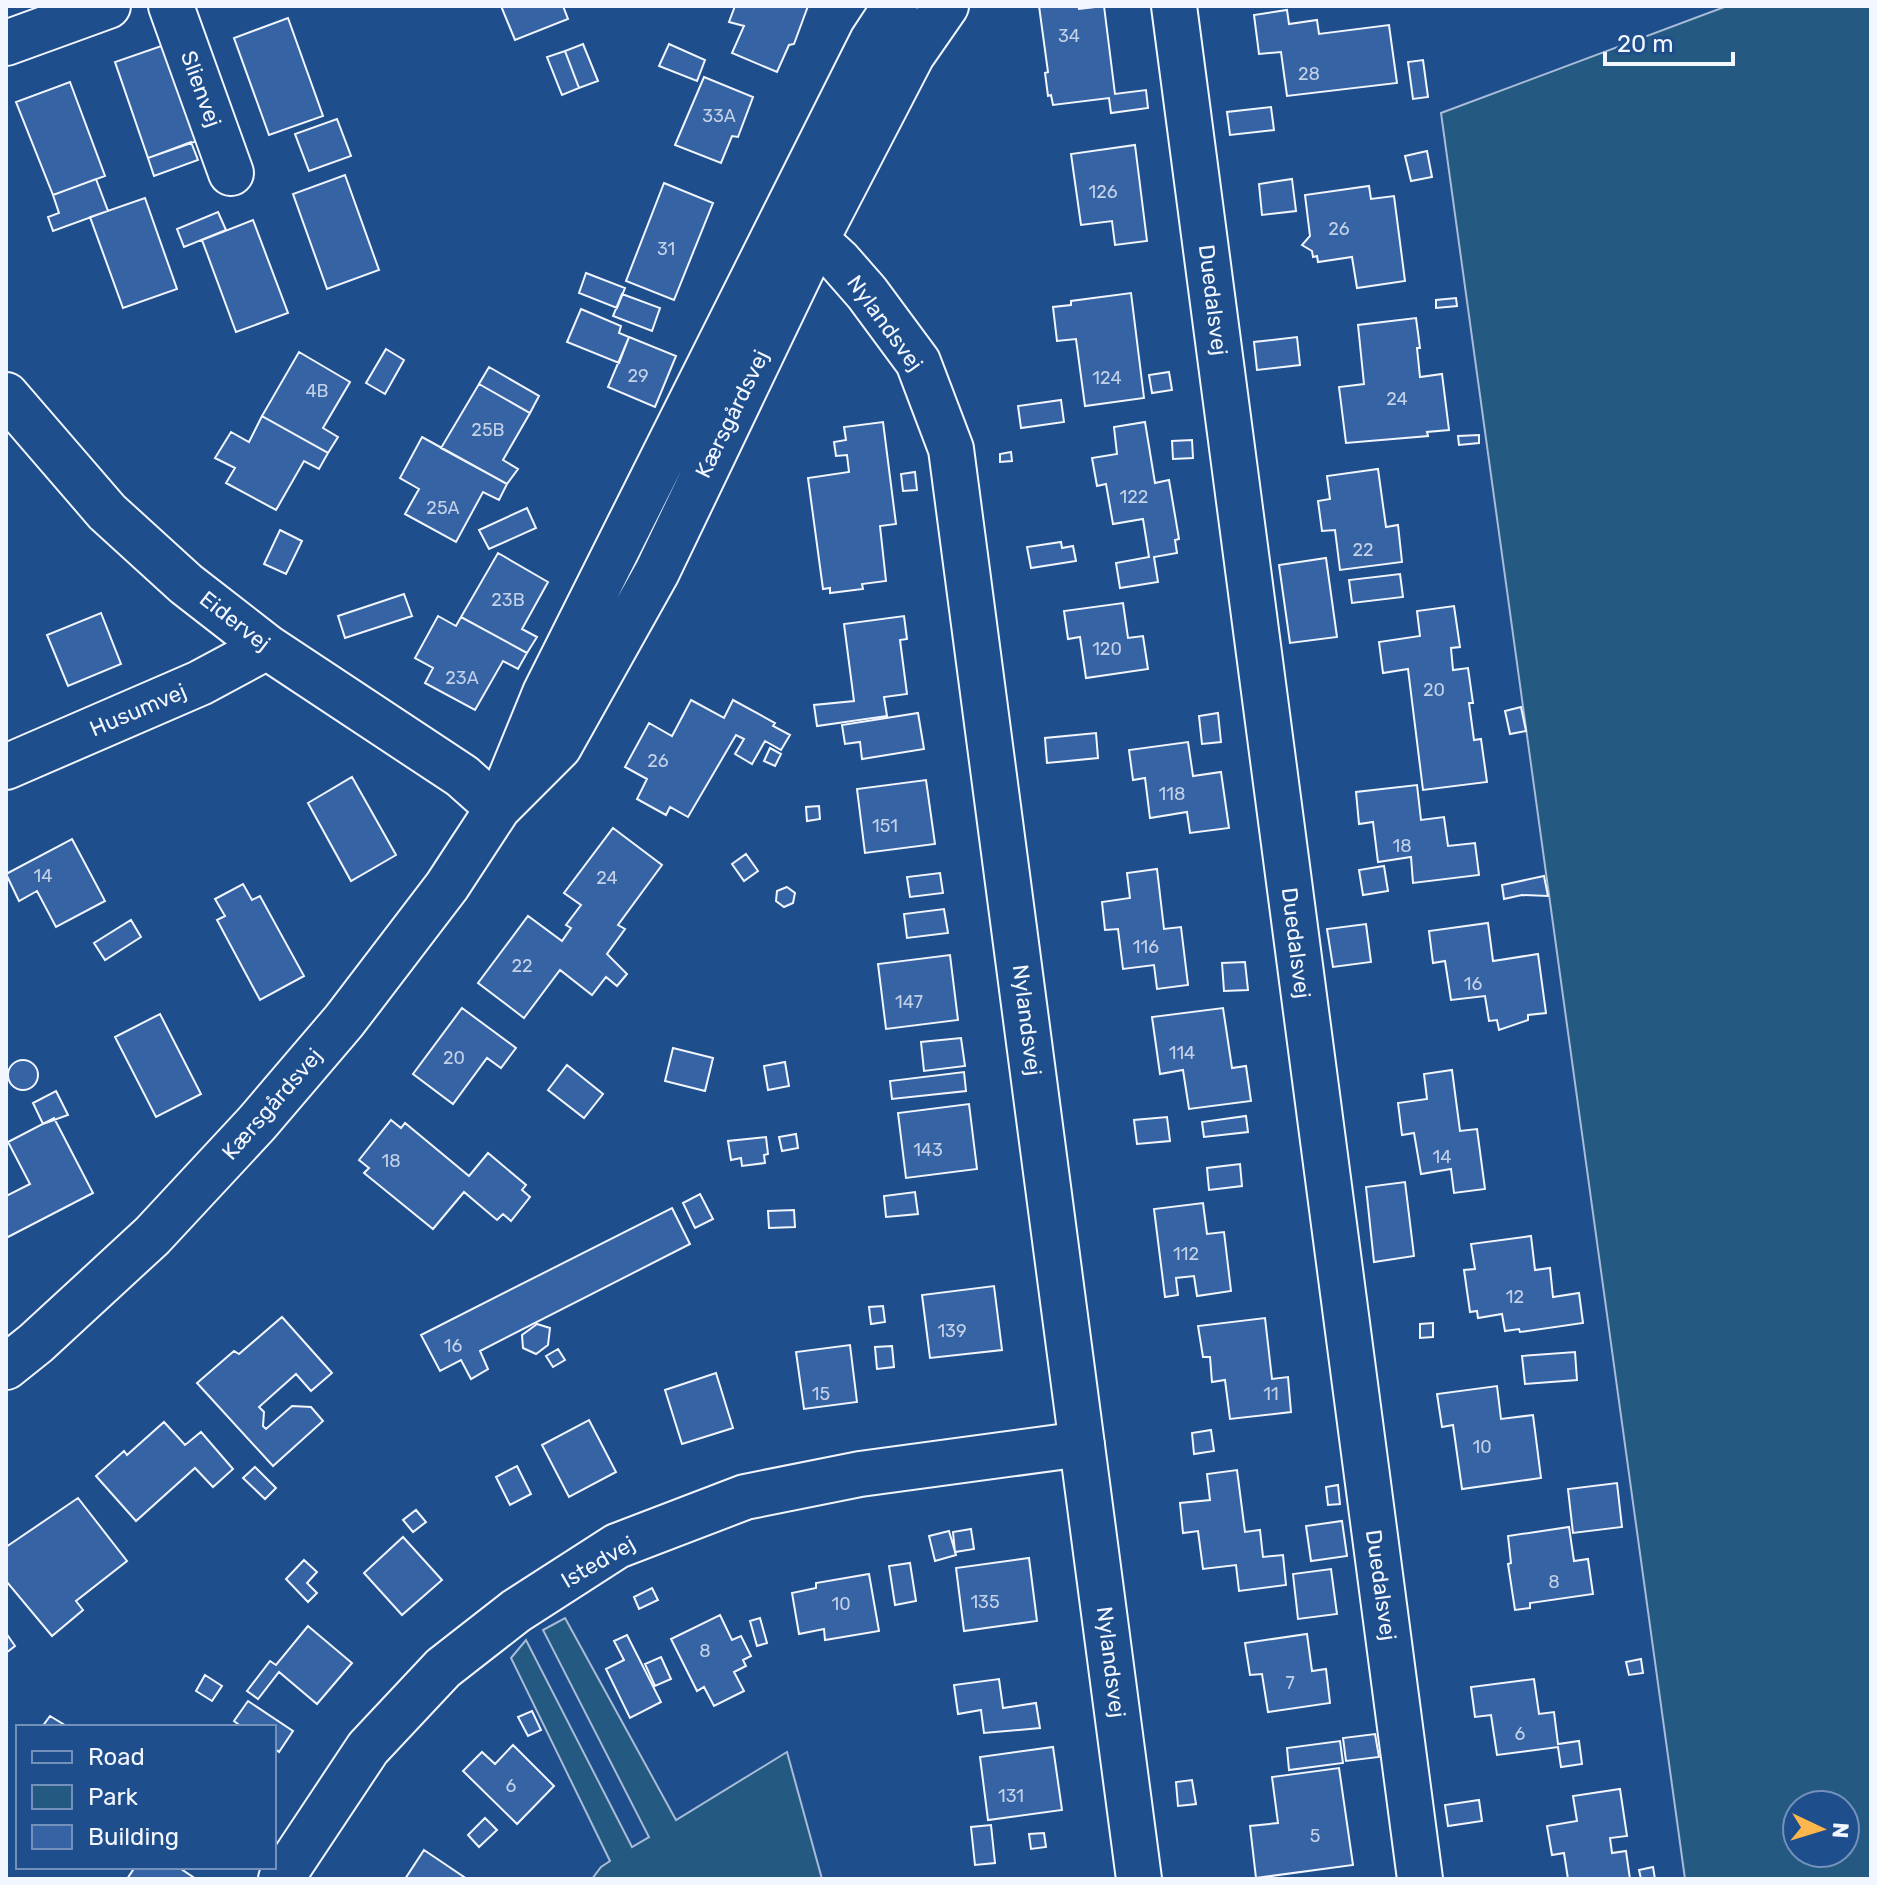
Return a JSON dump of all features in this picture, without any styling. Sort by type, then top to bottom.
[{"type":"street","points":[[6,43],[108,6]]},
{"type":"street","name":"Slienvej","points":[[171,6],[231,173]]},
{"type":"street","name":"Kærsgårdsvej","points":[[6,1367],[152,1236],[257,1123],[344,1021],[447,886],[498,808],[559,747],[649,585],[800,229],[872,41],[895,6]]},
{"type":"street","name":"Kærsgårdsvej","points":[[800,229],[946,6]]},
{"type":"street","name":"Duedalsvej","points":[[1174,6],[1420,1879]]},
{"type":"street","name":"Nylandsvej","points":[[800,229],[867,293],[918,362],[951,449],[1139,1879]]},
{"type":"street","name":"Eidervej","points":[[6,395],[107,512],[186,584],[267,647],[462,776],[498,808]]},
{"type":"street","name":"Husumvej","points":[[6,767],[200,683],[267,647]]},
{"type":"street","name":"Istedvej","points":[[281,1879],[368,1748],[443,1668],[516,1611],[617,1546],[745,1497],[860,1474],[1082,1444]]},
{"type":"green space","points":[[1727,6],[1871,6],[1871,1879],[1685,1879],[1441,113]]},
{"type":"green space","points":[[565,1618],[676,1820],[787,1752],[822,1879],[592,1879],[610,1861],[511,1658],[526,1640],[632,1847],[649,1837],[543,1630]]},
{"type":"building","points":[[501,6],[563,6],[568,19],[515,40]]},
{"type":"building","points":[[735,6],[808,6],[794,44],[789,45],[777,72],[732,53],[744,26],[729,22]]},
{"type":"building","points":[[1039,6],[1078,6],[1079,9],[1104,6],[1115,94],[1146,90],[1148,108],[1111,113],[1109,98],[1053,105],[1051,95],[1048,96]]},
{"type":"building","points":[[1287,10],[1289,24],[1317,20],[1319,34],[1389,25],[1397,83],[1287,96],[1281,52],[1259,54],[1254,15]]},
{"type":"building","points":[[288,18],[323,116],[269,135],[234,38]]},
{"type":"building","points":[[170,43],[203,139],[148,158],[115,62]]},
{"type":"building","points":[[583,44],[598,81],[579,88],[565,51]]},
{"type":"building","points":[[669,44],[705,60],[697,81],[659,66]]},
{"type":"building","points":[[565,51],[579,88],[562,95],[547,57]]},
{"type":"building","points":[[1423,60],[1428,97],[1413,99],[1408,62]]},
{"type":"building","points":[[704,77],[753,97],[738,137],[732,136],[721,163],[675,145]]},
{"type":"building","points":[[70,82],[105,176],[53,195],[16,102]]},
{"type":"building","points":[[1271,107],[1274,130],[1230,135],[1227,112]]},
{"type":"building","points":[[337,119],[351,156],[309,171],[295,134]]},
{"type":"building","points":[[191,142],[198,160],[154,176],[148,158]]},
{"type":"building","points":[[1135,145],[1147,241],[1115,245],[1112,221],[1081,225],[1071,154]]},
{"type":"building","points":[[1427,151],[1432,177],[1411,181],[1405,156]]},
{"type":"building","points":[[345,175],[379,270],[327,289],[293,194]]},
{"type":"building","points":[[96,179],[108,211],[53,231],[48,217],[59,213],[53,195]]},
{"type":"building","points":[[1292,179],[1296,211],[1262,215],[1259,184]]},
{"type":"building","points":[[664,183],[713,203],[674,300],[626,281]]},
{"type":"building","points":[[1369,186],[1371,199],[1394,196],[1405,281],[1357,288],[1352,257],[1318,262],[1317,256],[1313,257],[1312,251],[1302,245],[1310,236],[1305,195]]},
{"type":"building","points":[[145,198],[177,289],[123,308],[90,217]]},
{"type":"building","points":[[218,212],[226,230],[184,247],[177,229]]},
{"type":"building","points":[[253,220],[288,313],[236,332],[202,240]]},
{"type":"building","points":[[586,273],[625,288],[617,308],[579,293]]},
{"type":"building","points":[[1131,293],[1144,398],[1085,406],[1076,339],[1057,341],[1053,307],[1071,305],[1071,301]]},
{"type":"building","points":[[622,294],[660,308],[652,331],[613,316]]},
{"type":"building","points":[[1456,298],[1457,306],[1436,308],[1436,300]]},
{"type":"building","points":[[581,309],[621,326],[619,333],[629,337],[619,363],[567,342]]},
{"type":"building","points":[[1416,318],[1420,377],[1442,374],[1449,430],[1427,432],[1428,436],[1346,443],[1339,387],[1364,384],[1358,325]]},
{"type":"building","points":[[629,337],[676,356],[655,407],[608,387]]},
{"type":"building","points":[[1297,337],[1300,365],[1257,370],[1254,342]]},
{"type":"building","points":[[386,349],[404,360],[385,394],[366,383]]},
{"type":"building","points":[[299,352],[350,382],[323,428],[338,437],[328,453],[262,416]]},
{"type":"building","points":[[489,367],[539,396],[530,413],[479,384]]},
{"type":"building","points":[[1169,372],[1172,390],[1152,393],[1149,375]]},
{"type":"building","points":[[479,384],[530,413],[503,460],[518,469],[507,484],[441,448]]},
{"type":"building","points":[[1061,400],[1064,422],[1021,428],[1018,406]]},
{"type":"building","points":[[262,416],[328,453],[319,469],[304,461],[276,510],[226,483],[235,468],[215,458],[231,432],[249,442]]},
{"type":"building","points":[[883,422],[896,524],[880,526],[886,581],[862,584],[863,589],[830,593],[830,588],[823,589],[808,478],[849,472],[847,455],[836,456],[834,442],[846,440],[844,427]]},
{"type":"building","points":[[1145,422],[1155,483],[1169,480],[1179,539],[1175,540],[1177,553],[1154,557],[1158,582],[1120,588],[1116,563],[1149,557],[1143,519],[1113,524],[1106,484],[1097,486],[1092,458],[1117,454],[1114,427]]},
{"type":"building","points":[[1479,435],[1479,443],[1459,445],[1458,436]]},
{"type":"building","points":[[422,437],[507,484],[499,500],[483,492],[456,542],[405,514],[419,489],[400,478]]},
{"type":"building","points":[[1192,440],[1193,458],[1173,459],[1172,441]]},
{"type":"building","points":[[1011,452],[1012,461],[1000,462],[1000,454]]},
{"type":"building","points":[[1378,469],[1386,527],[1398,525],[1402,562],[1340,570],[1335,530],[1322,531],[1318,501],[1330,499],[1327,476]]},
{"type":"building","points":[[915,472],[917,490],[903,491],[901,474]]},
{"type":"building","points":[[527,508],[536,528],[489,549],[479,530]]},
{"type":"building","points":[[280,530],[302,541],[286,574],[264,564]]},
{"type":"building","points":[[1061,542],[1062,548],[1073,546],[1076,561],[1031,568],[1027,547]]},
{"type":"building","points":[[498,553],[548,582],[522,629],[537,637],[527,653],[461,617]]},
{"type":"building","points":[[1326,558],[1337,637],[1290,643],[1279,565]]},
{"type":"building","points":[[1400,574],[1403,597],[1352,603],[1349,580]]},
{"type":"building","points":[[404,594],[412,616],[345,638],[338,616]]},
{"type":"building","points":[[1123,603],[1128,638],[1143,636],[1148,669],[1086,678],[1080,637],[1068,639],[1064,611]]},
{"type":"building","points":[[1454,606],[1460,647],[1451,648],[1453,670],[1468,668],[1474,740],[1481,739],[1487,782],[1423,790],[1408,669],[1383,673],[1379,642],[1420,636],[1417,611]]},
{"type":"building","points":[[101,613],[121,664],[68,686],[47,635]]},
{"type":"building","points":[[438,616],[456,626],[461,617],[527,653],[518,669],[503,661],[475,710],[425,683],[433,668],[415,658]]},
{"type":"building","points":[[904,616],[907,639],[900,640],[907,694],[884,697],[887,716],[817,726],[814,705],[854,701],[844,624]]},
{"type":"building","points":[[691,700],[724,718],[733,700],[790,735],[781,750],[765,741],[752,764],[735,754],[744,739],[736,735],[688,817],[670,807],[666,815],[637,799],[647,779],[625,767],[649,723],[672,736]]},
{"type":"building","points":[[1521,707],[1526,731],[1510,734],[1505,711]]},
{"type":"building","points":[[918,713],[924,749],[862,759],[860,742],[845,744],[842,725]]},
{"type":"building","points":[[1218,713],[1221,742],[1202,744],[1199,716]]},
{"type":"building","points":[[1096,733],[1098,758],[1047,763],[1045,738]]},
{"type":"building","points":[[1188,742],[1193,776],[1221,772],[1229,828],[1190,833],[1187,812],[1150,818],[1145,778],[1133,780],[1129,750]]},
{"type":"building","points":[[770,748],[781,754],[775,766],[764,761]]},
{"type":"building","points":[[352,777],[396,855],[351,881],[308,803]]},
{"type":"building","points":[[926,780],[935,844],[865,853],[857,789]]},
{"type":"building","points":[[1417,785],[1421,820],[1444,817],[1448,846],[1475,843],[1479,875],[1413,883],[1411,857],[1378,862],[1373,822],[1359,824],[1356,792]]},
{"type":"building","points":[[819,806],[820,819],[807,821],[806,807]]},
{"type":"building","points":[[613,828],[662,865],[618,925],[625,929],[607,954],[627,974],[617,986],[606,977],[592,995],[560,970],[524,1018],[478,983],[528,916],[562,941],[571,928],[566,925],[581,905],[564,893]]},
{"type":"building","points":[[72,839],[105,901],[56,927],[37,891],[19,901],[6,874]]},
{"type":"building","points":[[746,854],[758,871],[744,881],[732,864]]},
{"type":"building","points":[[1384,866],[1388,891],[1363,895],[1359,870]]},
{"type":"building","points":[[1157,869],[1164,929],[1181,927],[1188,985],[1157,989],[1154,965],[1123,969],[1118,929],[1105,930],[1102,902],[1130,898],[1127,873]]},
{"type":"building","points":[[940,873],[943,893],[910,897],[907,877]]},
{"type":"building","points":[[1544,876],[1548,896],[1522,895],[1504,899],[1502,885]]},
{"type":"building","points":[[243,884],[252,900],[260,896],[304,976],[260,1000],[217,920],[225,916],[215,899]]},
{"type":"building","points":[[787,887],[795,893],[793,903],[784,907],[776,901],[777,891]]},
{"type":"building","points":[[944,909],[948,933],[907,938],[904,914]]},
{"type":"building","points":[[131,920],[141,937],[105,960],[94,943]]},
{"type":"building","points":[[1488,923],[1493,961],[1538,954],[1546,1013],[1528,1015],[1528,1020],[1499,1030],[1497,1020],[1489,1021],[1485,996],[1451,1000],[1445,961],[1433,963],[1429,931]]},
{"type":"building","points":[[1366,924],[1371,962],[1333,967],[1327,929]]},
{"type":"building","points":[[950,955],[958,1020],[886,1029],[878,964]]},
{"type":"building","points":[[1245,962],[1248,990],[1224,991],[1222,963]]},
{"type":"building","points":[[462,1008],[516,1048],[501,1068],[487,1058],[453,1104],[413,1074]]},
{"type":"building","points":[[1223,1008],[1232,1068],[1246,1066],[1251,1101],[1189,1109],[1183,1070],[1160,1074],[1152,1017]]},
{"type":"building","points":[[160,1014],[201,1094],[156,1117],[115,1037]]},
{"type":"building","points":[[961,1038],[965,1066],[924,1071],[921,1042]]},
{"type":"building","points":[[673,1048],[713,1058],[705,1091],[665,1081]]},
{"type":"building","points":[[23,1060],[34,1064],[38,1075],[34,1086],[23,1090],[12,1086],[8,1075],[12,1064]]},
{"type":"building","points":[[785,1062],[789,1086],[768,1090],[764,1066]]},
{"type":"building","points":[[567,1065],[603,1094],[584,1118],[548,1090]]},
{"type":"building","points":[[1452,1070],[1460,1131],[1477,1129],[1485,1189],[1454,1193],[1451,1169],[1421,1174],[1414,1133],[1402,1135],[1398,1103],[1427,1099],[1424,1074]]},
{"type":"building","points":[[964,1072],[966,1091],[892,1099],[890,1081]]},
{"type":"building","points":[[56,1091],[68,1115],[43,1124],[33,1103]]},
{"type":"building","points":[[969,1104],[977,1169],[906,1178],[898,1113]]},
{"type":"building","points":[[1246,1116],[1248,1132],[1204,1137],[1202,1122]]},
{"type":"building","points":[[1167,1117],[1170,1141],[1137,1144],[1134,1120]]},
{"type":"building","points":[[54,1118],[93,1193],[6,1238],[6,1196],[30,1184],[8,1142]]},
{"type":"building","points":[[391,1120],[401,1128],[405,1123],[469,1176],[488,1153],[526,1185],[522,1190],[530,1197],[511,1221],[503,1214],[497,1220],[464,1192],[433,1229],[364,1173],[369,1168],[359,1160]]},
{"type":"building","points":[[796,1134],[798,1148],[782,1151],[779,1137]]},
{"type":"building","points":[[766,1137],[768,1154],[764,1155],[765,1163],[742,1166],[741,1158],[731,1160],[728,1141]]},
{"type":"building","points":[[1240,1164],[1242,1186],[1209,1190],[1207,1168]]},
{"type":"building","points":[[1405,1182],[1414,1256],[1374,1262],[1366,1187]]},
{"type":"building","points":[[915,1192],[918,1214],[886,1217],[884,1196]]},
{"type":"building","points":[[700,1194],[713,1219],[695,1228],[683,1203]]},
{"type":"building","points":[[1203,1203],[1207,1234],[1224,1232],[1231,1291],[1197,1296],[1194,1276],[1176,1278],[1178,1295],[1165,1297],[1154,1209]]},
{"type":"building","points":[[672,1208],[690,1244],[480,1351],[488,1369],[471,1379],[461,1360],[440,1371],[421,1335]]},
{"type":"building","points":[[794,1210],[795,1227],[769,1228],[768,1211]]},
{"type":"building","points":[[1531,1236],[1535,1270],[1550,1268],[1553,1297],[1579,1293],[1583,1323],[1520,1332],[1519,1329],[1505,1331],[1502,1314],[1478,1318],[1477,1311],[1470,1312],[1464,1270],[1475,1269],[1471,1244]]},
{"type":"building","points":[[994,1286],[1002,1350],[930,1358],[922,1295]]},
{"type":"building","points":[[883,1306],[885,1322],[871,1324],[869,1307]]},
{"type":"building","points":[[282,1317],[332,1373],[311,1391],[296,1374],[259,1407],[264,1412],[263,1426],[266,1429],[292,1406],[311,1407],[323,1421],[273,1466],[197,1383],[234,1351],[239,1354]]},
{"type":"building","points":[[1265,1318],[1272,1379],[1288,1377],[1291,1412],[1230,1419],[1225,1380],[1212,1382],[1210,1357],[1203,1357],[1198,1326]]},
{"type":"building","points":[[1433,1323],[1433,1337],[1420,1338],[1420,1324]]},
{"type":"building","points":[[537,1324],[550,1328],[548,1345],[536,1354],[523,1348],[522,1335]]},
{"type":"building","points":[[850,1345],[857,1402],[804,1409],[796,1352]]},
{"type":"building","points":[[892,1346],[894,1367],[877,1369],[875,1347]]},
{"type":"building","points":[[558,1349],[565,1360],[553,1367],[546,1356]]},
{"type":"building","points":[[1575,1352],[1577,1380],[1525,1384],[1522,1356]]},
{"type":"building","points":[[716,1373],[733,1428],[682,1444],[665,1390]]},
{"type":"building","points":[[1497,1386],[1501,1419],[1533,1415],[1541,1478],[1462,1489],[1453,1425],[1442,1427],[1437,1394]]},
{"type":"building","points":[[589,1420],[616,1472],[569,1497],[542,1445]]},
{"type":"building","points":[[164,1422],[185,1445],[201,1432],[233,1469],[213,1487],[195,1468],[136,1521],[96,1476],[124,1451],[127,1455]]},
{"type":"building","points":[[1211,1430],[1214,1451],[1194,1454],[1192,1433]]},
{"type":"building","points":[[517,1466],[531,1494],[510,1505],[496,1477]]},
{"type":"building","points":[[255,1467],[276,1488],[265,1499],[243,1478]]},
{"type":"building","points":[[1237,1470],[1245,1532],[1260,1530],[1263,1557],[1283,1555],[1286,1585],[1239,1591],[1236,1565],[1203,1569],[1198,1531],[1183,1533],[1180,1503],[1210,1500],[1207,1474]]},
{"type":"building","points":[[1617,1483],[1622,1527],[1573,1533],[1568,1489]]},
{"type":"building","points":[[1338,1485],[1340,1504],[1328,1505],[1326,1487]]},
{"type":"building","points":[[78,1498],[127,1561],[76,1601],[83,1610],[52,1636],[6,1581],[6,1547]]},
{"type":"building","points":[[416,1510],[426,1522],[413,1532],[403,1520]]},
{"type":"building","points":[[1342,1521],[1347,1556],[1311,1561],[1306,1526]]},
{"type":"building","points":[[1569,1527],[1574,1561],[1588,1559],[1593,1594],[1530,1603],[1530,1608],[1515,1610],[1508,1564],[1511,1563],[1508,1536]]},
{"type":"building","points":[[971,1529],[974,1549],[955,1552],[953,1532]]},
{"type":"building","points":[[949,1531],[956,1555],[935,1561],[929,1536]]},
{"type":"building","points":[[403,1537],[442,1580],[402,1615],[364,1573]]},
{"type":"building","points":[[1029,1558],[1037,1621],[964,1631],[956,1568]]},
{"type":"building","points":[[304,1560],[317,1572],[307,1583],[317,1593],[308,1602],[286,1579]]},
{"type":"building","points":[[910,1563],[916,1601],[895,1605],[889,1566]]},
{"type":"building","points":[[1331,1569],[1337,1614],[1298,1619],[1293,1574]]},
{"type":"building","points":[[869,1574],[879,1631],[825,1640],[824,1629],[799,1634],[792,1593],[816,1588],[816,1583]]},
{"type":"building","points":[[652,1588],[658,1600],[639,1609],[634,1597]]},
{"type":"building","points":[[720,1615],[732,1640],[741,1636],[751,1656],[743,1660],[746,1666],[734,1672],[744,1691],[714,1706],[704,1687],[697,1691],[671,1639]]},
{"type":"building","points":[[760,1618],[767,1643],[757,1646],[750,1621]]},
{"type":"building","points":[[308,1626],[352,1663],[317,1704],[279,1672],[258,1699],[247,1691],[270,1661],[276,1665]]},
{"type":"building","points":[[6,1633],[15,1646],[6,1653]]},
{"type":"building","points":[[1307,1634],[1312,1671],[1326,1669],[1330,1703],[1268,1712],[1262,1674],[1250,1675],[1245,1643]]},
{"type":"building","points":[[627,1635],[661,1702],[630,1718],[606,1669],[624,1660],[614,1641]]},
{"type":"building","points":[[661,1657],[671,1679],[655,1686],[645,1664]]},
{"type":"building","points":[[1641,1659],[1643,1673],[1629,1675],[1626,1662]]},
{"type":"building","points":[[205,1675],[222,1686],[212,1701],[196,1691]]},
{"type":"building","points":[[999,1679],[1003,1708],[1036,1703],[1040,1728],[984,1733],[981,1710],[958,1714],[954,1685]]},
{"type":"building","points":[[1534,1679],[1539,1714],[1554,1712],[1558,1744],[1579,1741],[1582,1764],[1561,1767],[1558,1747],[1497,1755],[1491,1715],[1475,1717],[1471,1687]]},
{"type":"building","points":[[248,1701],[293,1731],[279,1752],[276,1750],[276,1725],[239,1725],[234,1721]]},
{"type":"building","points":[[532,1711],[541,1730],[528,1736],[518,1717]]},
{"type":"building","points":[[50,1716],[65,1725],[43,1725]]},
{"type":"building","points":[[1375,1734],[1379,1757],[1346,1761],[1343,1738]]},
{"type":"building","points":[[1340,1741],[1343,1763],[1289,1770],[1287,1748]]},
{"type":"building","points":[[513,1745],[554,1786],[517,1824],[463,1771],[482,1752],[495,1764]]},
{"type":"building","points":[[1053,1747],[1062,1810],[988,1820],[980,1757]]},
{"type":"building","points":[[1339,1768],[1353,1865],[1256,1878],[1250,1826],[1278,1823],[1272,1777]]},
{"type":"building","points":[[1192,1780],[1196,1804],[1178,1806],[1176,1782]]},
{"type":"building","points":[[1620,1789],[1627,1836],[1610,1838],[1612,1853],[1626,1851],[1630,1879],[1568,1879],[1564,1853],[1552,1855],[1547,1826],[1577,1821],[1573,1796]]},
{"type":"building","points":[[1479,1800],[1482,1821],[1448,1826],[1445,1805]]},
{"type":"building","points":[[485,1818],[497,1830],[479,1847],[468,1835]]},
{"type":"building","points":[[991,1825],[995,1863],[975,1865],[971,1827]]},
{"type":"building","points":[[1044,1833],[1046,1847],[1031,1849],[1029,1834]]},
{"type":"building","points":[[424,1850],[467,1879],[405,1879]]},
{"type":"building","points":[[1653,1867],[1655,1879],[1641,1879],[1639,1870]]},
{"type":"building","points":[[134,1869],[181,1869],[196,1879],[127,1879]]}]
